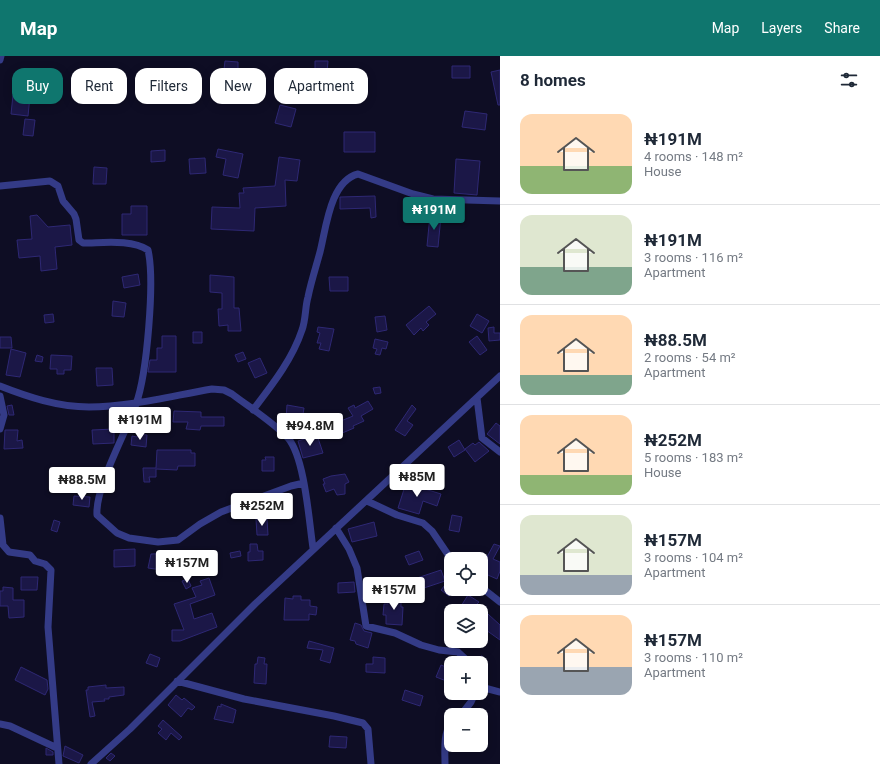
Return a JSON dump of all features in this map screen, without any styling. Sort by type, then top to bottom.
[{"type":"street","points":[[253,410],[280,374],[292,353],[303,328],[308,296],[328,215],[343,182],[358,174],[413,194],[433,199],[500,201]]},
{"type":"street","points":[[0,186],[50,181],[58,186],[63,200],[76,219],[79,240],[83,243],[122,244],[143,247],[148,250],[150,290],[147,346],[137,403],[106,476],[96,508],[97,515],[116,534],[129,538],[158,542],[178,540],[200,524],[221,512],[291,486],[304,483]]},
{"type":"street","points":[[91,764],[313,548],[368,500],[425,444],[500,376]]},
{"type":"street","points":[[0,386],[38,399],[88,407],[137,403],[217,389],[232,394],[288,439],[295,451],[304,483],[313,548]]},
{"type":"street","points":[[0,396],[4,415],[0,429]]},
{"type":"street","points":[[477,398],[482,438],[500,452]]},
{"type":"street","points":[[368,500],[397,515],[423,523],[432,531],[446,552]]},
{"type":"street","points":[[0,518],[4,544],[9,552],[30,555],[35,561],[45,564],[51,570],[48,627],[59,764]]},
{"type":"street","points":[[336,528],[349,549],[357,568],[366,626],[395,634],[421,645],[439,650],[458,652],[462,656]]},
{"type":"street","points":[[488,593],[500,602]]},
{"type":"street","points":[[177,681],[244,698],[363,723],[368,729],[371,764]]},
{"type":"street","points":[[488,689],[500,692]]},
{"type":"street","points":[[0,724],[10,726],[57,748]]},
{"type":"street","points":[[445,752],[445,764]]},
{"type":"building","points":[[225,61],[238,62],[238,68],[224,68]]},
{"type":"building","points":[[315,61],[328,61],[327,68],[315,68]]},
{"type":"building","points":[[452,66],[470,66],[470,78],[452,78]]},
{"type":"building","points":[[500,70],[500,105],[498,105],[491,72]]},
{"type":"building","points":[[12,104],[29,104],[28,116],[11,114]]},
{"type":"building","points":[[280,105],[296,109],[291,127],[275,123]]},
{"type":"building","points":[[465,111],[487,114],[485,130],[462,127]]},
{"type":"building","points":[[25,119],[35,120],[33,136],[23,135]]},
{"type":"building","points":[[344,132],[375,132],[375,152],[344,152]]},
{"type":"building","points":[[218,149],[243,154],[238,178],[223,175],[226,159],[216,157]]},
{"type":"building","points":[[165,150],[165,161],[151,162],[151,151]]},
{"type":"building","points":[[279,157],[300,160],[297,181],[285,180],[286,206],[255,208],[254,231],[211,229],[212,207],[240,208],[239,193],[244,193],[243,188],[275,186]]},
{"type":"building","points":[[205,158],[206,173],[190,174],[189,159]]},
{"type":"building","points":[[456,159],[480,161],[477,195],[454,193]]},
{"type":"building","points":[[94,167],[107,168],[106,184],[93,184]]},
{"type":"building","points":[[375,196],[376,217],[371,218],[370,208],[340,209],[340,197]]},
{"type":"building","points":[[131,206],[147,206],[147,235],[122,235],[122,214],[131,214]]},
{"type":"building","points":[[37,215],[48,227],[70,225],[72,245],[55,247],[57,269],[41,271],[40,256],[19,258],[17,240],[32,239],[30,216]]},
{"type":"building","points":[[430,215],[441,216],[438,247],[427,246]]},
{"type":"building","points":[[138,274],[140,285],[124,288],[122,277]]},
{"type":"building","points":[[210,275],[234,277],[234,308],[239,308],[241,331],[228,331],[228,325],[219,326],[218,309],[222,309],[222,293],[210,292]]},
{"type":"building","points":[[329,277],[348,277],[348,291],[330,291]]},
{"type":"building","points":[[113,301],[126,303],[124,317],[112,316]]},
{"type":"building","points":[[429,306],[436,314],[426,322],[429,325],[423,331],[421,328],[414,335],[406,325]]},
{"type":"building","points":[[53,314],[54,322],[45,323],[44,315]]},
{"type":"building","points":[[477,314],[489,321],[482,333],[470,326]]},
{"type":"building","points":[[385,316],[387,330],[377,332],[375,317]]},
{"type":"building","points":[[318,327],[334,329],[329,351],[319,349],[321,343],[317,343],[320,333],[317,332]]},
{"type":"building","points":[[494,327],[494,333],[500,333],[500,340],[489,341],[488,328]]},
{"type":"building","points":[[193,332],[202,332],[202,343],[193,343]]},
{"type":"building","points":[[162,336],[176,336],[176,372],[148,372],[150,360],[157,360],[157,348],[162,348]]},
{"type":"building","points":[[477,336],[487,350],[480,355],[469,342]]},
{"type":"building","points":[[0,337],[11,337],[12,348],[0,348]]},
{"type":"building","points":[[375,339],[388,342],[386,349],[382,348],[380,355],[375,354],[377,349],[373,348]]},
{"type":"building","points":[[11,349],[26,353],[20,377],[6,375]]},
{"type":"building","points":[[243,352],[246,359],[238,362],[235,355]]},
{"type":"building","points":[[37,355],[43,357],[42,362],[35,361]]},
{"type":"building","points":[[51,355],[72,356],[71,370],[64,370],[64,374],[57,374],[57,369],[50,369]]},
{"type":"building","points":[[260,358],[267,373],[255,378],[248,363]]},
{"type":"building","points":[[96,368],[112,368],[113,385],[97,386]]},
{"type":"building","points":[[380,387],[381,393],[375,394],[373,388]]},
{"type":"building","points":[[368,401],[373,409],[361,416],[364,421],[353,426],[354,428],[340,434],[336,423],[353,416],[348,408],[354,405],[355,408]]},
{"type":"building","points":[[12,405],[14,415],[9,415],[7,406]]},
{"type":"building","points":[[287,405],[304,408],[302,421],[286,419]]},
{"type":"building","points":[[412,405],[416,409],[407,421],[413,425],[405,436],[395,430]]},
{"type":"building","points":[[174,411],[201,412],[201,417],[224,417],[224,426],[201,426],[200,430],[186,429],[188,422],[173,422]]},
{"type":"building","points":[[496,423],[500,426],[500,444],[487,434]]},
{"type":"building","points":[[114,429],[114,443],[93,444],[92,430]]},
{"type":"building","points":[[5,430],[18,430],[17,441],[22,440],[23,448],[4,449]]},
{"type":"building","points":[[138,434],[147,435],[146,447],[131,445],[132,436],[137,437]]},
{"type":"building","points":[[317,435],[323,453],[303,458],[298,441]]},
{"type":"building","points":[[459,440],[465,450],[454,457],[448,447]]},
{"type":"building","points":[[479,442],[489,451],[475,462],[465,449],[473,443],[475,445]]},
{"type":"building","points":[[157,450],[191,450],[191,453],[195,453],[195,466],[178,466],[177,470],[156,469],[156,477],[149,477],[150,482],[144,482],[143,468],[156,468]]},
{"type":"building","points":[[265,457],[274,457],[274,471],[262,471],[262,460],[266,460]]},
{"type":"building","points":[[428,465],[434,473],[426,479],[419,471]]},
{"type":"building","points":[[345,474],[349,482],[345,484],[345,494],[337,495],[334,489],[326,492],[323,479]]},
{"type":"building","points":[[406,483],[441,494],[437,506],[423,501],[419,514],[398,508]]},
{"type":"building","points":[[74,496],[90,497],[89,507],[73,505]]},
{"type":"building","points":[[452,515],[462,517],[459,532],[449,530]]},
{"type":"building","points":[[256,519],[267,519],[268,535],[257,535]]},
{"type":"building","points":[[54,520],[60,522],[57,532],[51,530]]},
{"type":"building","points":[[374,522],[377,536],[352,542],[348,529]]},
{"type":"building","points":[[250,544],[257,544],[258,551],[263,551],[263,560],[248,561]]},
{"type":"building","points":[[494,544],[500,546],[493,559],[500,562],[500,571],[497,579],[488,575],[488,555]]},
{"type":"building","points":[[135,549],[135,566],[114,567],[114,550]]},
{"type":"building","points":[[240,551],[241,556],[231,558],[230,553]]},
{"type":"building","points":[[419,551],[423,560],[409,565],[405,556]]},
{"type":"building","points":[[179,553],[179,565],[162,566],[162,570],[148,568],[151,554]]},
{"type":"building","points":[[205,554],[207,571],[193,572],[191,555]]},
{"type":"building","points":[[441,570],[444,581],[421,589],[417,578]]},
{"type":"building","points":[[21,577],[38,577],[37,590],[21,590]]},
{"type":"building","points":[[209,578],[215,595],[190,604],[194,619],[212,613],[217,627],[180,641],[172,641],[172,630],[184,630],[174,604],[196,597],[192,588],[202,585],[200,581]]},
{"type":"building","points":[[188,579],[191,586],[186,589],[182,581]]},
{"type":"building","points":[[354,582],[355,592],[338,593],[338,583]]},
{"type":"building","points":[[379,582],[380,592],[368,593],[367,583]]},
{"type":"building","points":[[3,587],[13,588],[13,600],[24,600],[24,617],[9,618],[8,606],[0,606],[0,591],[3,591]]},
{"type":"building","points":[[389,595],[401,596],[401,607],[403,607],[402,625],[386,624],[386,615],[383,615],[384,604],[388,604]]},
{"type":"building","points":[[293,596],[301,596],[301,600],[310,600],[310,606],[317,607],[316,615],[309,614],[309,620],[284,620],[285,598],[293,599]]},
{"type":"building","points":[[467,596],[479,602],[477,604],[462,604]]},
{"type":"building","points":[[488,614],[500,625],[500,640],[488,631]]},
{"type":"building","points":[[355,623],[361,625],[364,631],[372,633],[368,648],[356,644],[355,641],[350,640]]},
{"type":"building","points":[[309,641],[334,648],[330,663],[320,660],[323,650],[307,648]]},
{"type":"building","points":[[150,654],[160,658],[157,667],[146,663]]},
{"type":"building","points":[[258,657],[265,658],[264,664],[267,664],[266,684],[254,683],[255,664],[257,664]]},
{"type":"building","points":[[373,657],[385,658],[385,673],[366,672],[366,664],[373,664]]},
{"type":"building","points":[[441,665],[444,666],[444,680],[436,677]]},
{"type":"building","points":[[21,667],[47,680],[48,689],[45,695],[15,680]]},
{"type":"building","points":[[106,685],[106,688],[124,687],[124,695],[109,697],[109,699],[104,699],[105,701],[92,702],[95,716],[90,717],[86,690],[88,690],[88,687]]},
{"type":"building","points":[[405,690],[423,696],[420,706],[402,700]]},
{"type":"building","points":[[176,695],[182,700],[184,698],[195,707],[192,710],[188,708],[181,717],[168,705]]},
{"type":"building","points":[[221,704],[236,710],[233,723],[214,719],[218,706],[221,707]]},
{"type":"building","points":[[163,720],[182,737],[179,740],[171,733],[166,740],[158,733],[162,729],[158,726]]},
{"type":"building","points":[[330,736],[347,737],[346,748],[329,747]]},
{"type":"building","points":[[65,746],[83,755],[79,763],[63,756]]},
{"type":"building","points":[[46,748],[53,752],[53,755],[46,755]]},
{"type":"building","points":[[111,753],[115,756],[110,761],[106,758]]}]
